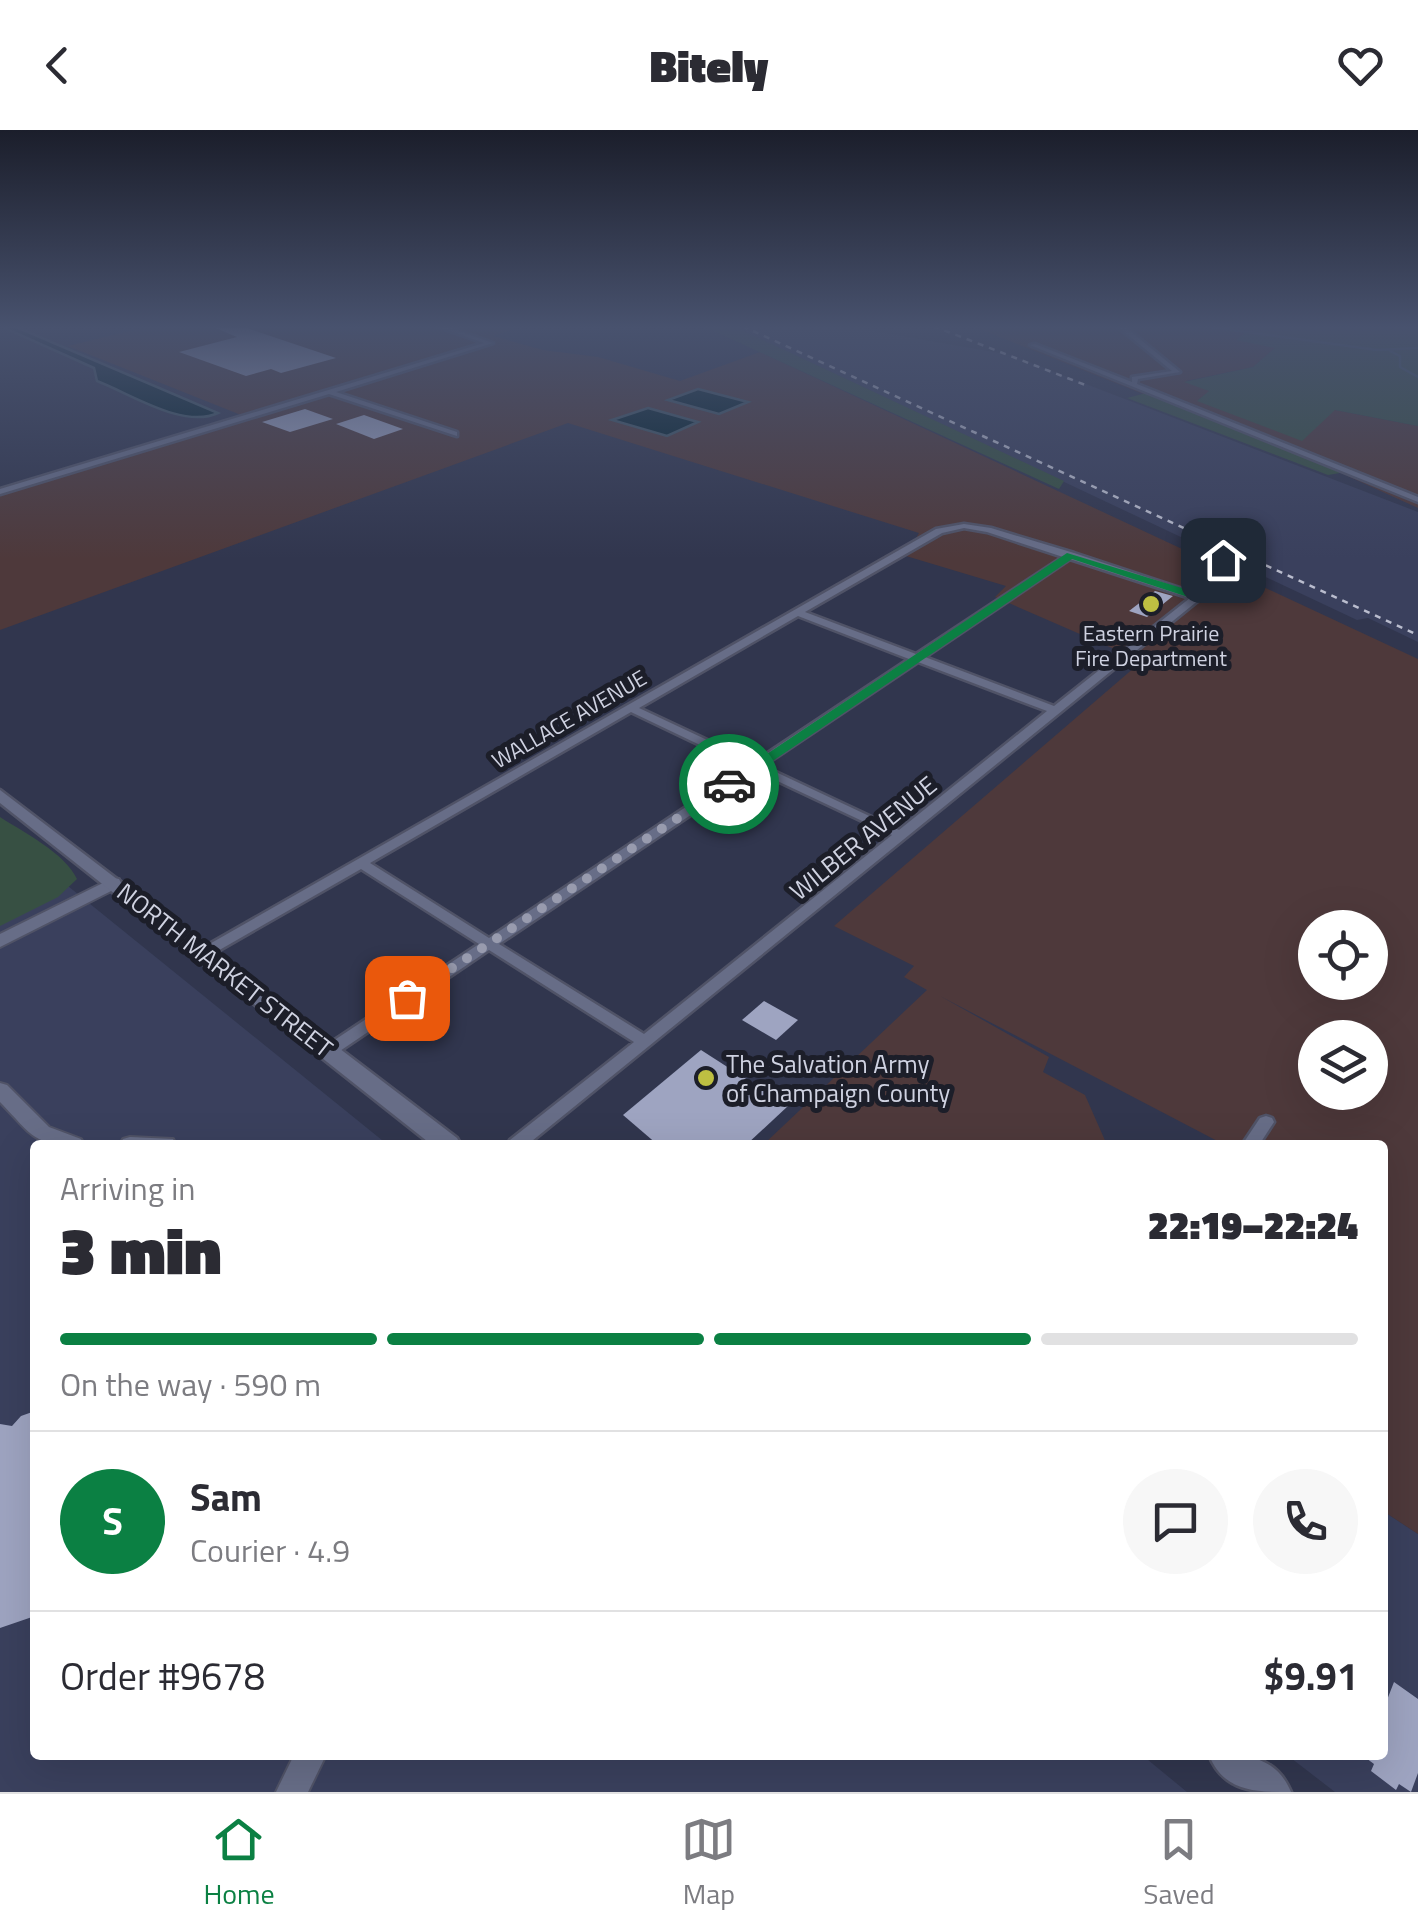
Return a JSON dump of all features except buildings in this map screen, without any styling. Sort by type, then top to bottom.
[{"type":"main road","name":"NORTH MARKET STREET","points":[[0,795],[443,1140]]},
{"type":"main road","points":[[1232,1760],[1272,1792]]},
{"type":"street","points":[[0,492],[296,404]]},
{"type":"street","points":[[363,404],[454,434]]},
{"type":"street","points":[[1182,404],[1418,500]]},
{"type":"street","name":"WALLACE AVENUE","points":[[204,953],[939,531],[958,526],[990,530],[1071,555]]},
{"type":"street","points":[[329,1051],[1071,555],[1197,596]]},
{"type":"street","name":"WILBER AVENUE","points":[[522,1140],[1197,596],[1224,573],[1223,560]]},
{"type":"street","points":[[796,612],[1056,711]]},
{"type":"street","points":[[630,708],[902,835]]},
{"type":"street","points":[[358,862],[645,1042]]},
{"type":"street","points":[[0,928],[108,879]]},
{"type":"street","points":[[0,941],[108,879]]},
{"type":"street","points":[[0,1090],[42,1133],[61,1140]]},
{"type":"street","points":[[1253,1140],[1266,1122]]},
{"type":"street","points":[[291,1792],[309,1760]]},
{"type":"shaded area","points":[[147,404],[196,404],[218,413],[189,417]]},
{"type":"shaded area","points":[[212,404],[871,404],[1418,659],[1418,1534],[1388,1514],[1388,1140],[1215,1140],[940,996],[1049,1057],[1043,1072],[1085,1095],[1105,1140],[768,1140],[927,990],[904,977],[914,966],[834,926],[1142,661],[995,597],[1006,586],[906,556],[919,533],[568,423],[0,630],[0,495],[251,419]]},
{"type":"shaded area","points":[[681,404],[744,404],[719,414]]},
{"type":"shaded area","points":[[898,404],[1137,404],[1418,512],[1418,642],[1368,618],[1357,620]]},
{"type":"shaded area","points":[[1168,404],[1247,404],[1335,410],[1418,426],[1418,508],[1330,468]]},
{"type":"shaded area","points":[[648,408],[698,422],[667,436],[612,420]]},
{"type":"shaded area","points":[[63,882],[382,1140],[30,1140],[30,1760],[1148,1760],[1187,1792],[0,1792],[0,913]]},
{"type":"shaded area","points":[[1388,1514],[1418,1534],[1418,1792],[1335,1792],[1293,1760],[1388,1760]]},
{"type":"green space","points":[[872,404],[899,404],[1064,481],[1059,489]]},
{"type":"green space","points":[[1142,404],[1172,404],[1340,473],[1328,475]]},
{"type":"green space","points":[[1204,404],[1418,404],[1418,426],[1335,410],[1302,441]]},
{"type":"green space","points":[[0,817],[63,860],[77,879],[58,897],[0,926]]},
{"type":"railway","points":[[912,404],[1418,635]]},
{"type":"way so far","points":[[407,998],[729,784]]},
{"type":"place","name":"Eastern Prairie Fire Department","points":[[1151,604]]},
{"type":"place","name":"The Salvation Army of Champaign County","points":[[706,1078]]},
{"type":"route","points":[[729,784],[1071,555],[1197,596],[1224,573],[1223,560]]}]
